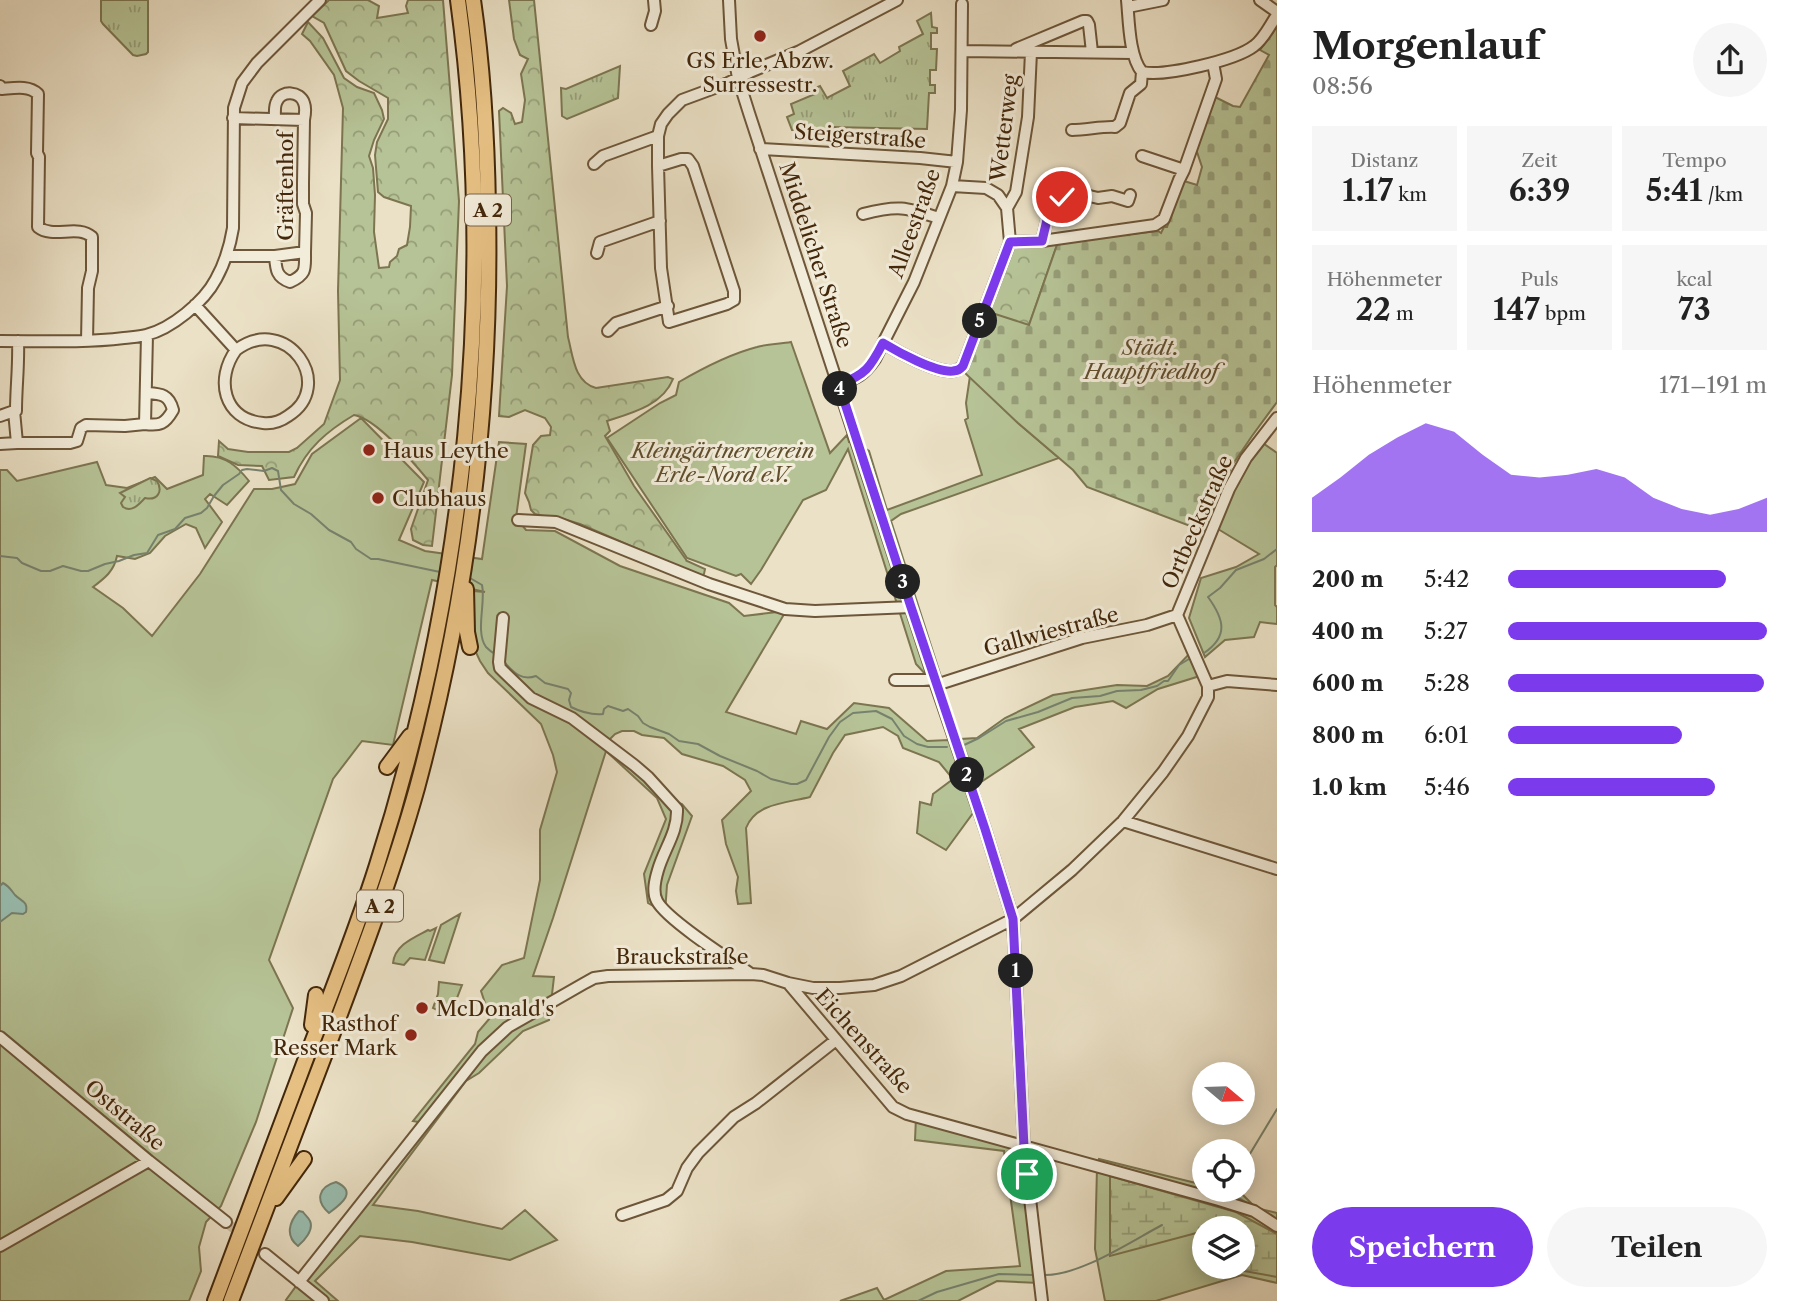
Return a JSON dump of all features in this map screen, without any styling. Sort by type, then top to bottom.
[{"type":"highway","name":"A 2","points":[[215,1301],[377,865],[416,726],[431,660],[451,547],[466,420],[474,301],[472,181],[458,0]]},
{"type":"highway","name":"A 2","points":[[231,1301],[392,870],[432,730],[463,586],[482,420],[489,290],[484,97],[473,0]]},
{"type":"highway","points":[[463,586],[470,647]]},
{"type":"highway","points":[[387,767],[416,726]]},
{"type":"highway","points":[[306,1060],[316,995]]},
{"type":"highway","points":[[264,1216],[304,1159]]},
{"type":"street","points":[[0,341],[88,341],[147,335],[169,325],[195,305],[215,281],[227,256],[233,228],[233,118],[238,91],[249,73],[320,0]]},
{"type":"street","points":[[652,25],[654,0]]},
{"type":"street","name":"Middelicher Straße","points":[[729,0],[730,39],[738,78],[911,607],[929,683],[985,829],[1013,919],[1024,1147],[1042,1301]]},
{"type":"street","points":[[658,166],[688,159],[693,166],[734,291],[734,300],[727,304],[669,322],[661,268],[658,166],[658,136],[661,124],[668,114],[682,100],[800,51],[897,0]]},
{"type":"street","points":[[1072,130],[1115,127],[1120,123],[1130,93],[1141,83],[1142,72],[1133,53],[1127,4],[1163,0]]},
{"type":"street","points":[[1142,72],[1154,74],[1213,63],[1242,54],[1258,44],[1277,13],[1260,0]]},
{"type":"street","name":"Alleestraße","points":[[839,385],[857,378],[866,370],[883,343],[914,282],[952,186],[957,162],[961,110],[962,4]]},
{"type":"street","name":"Wetterweg","points":[[1010,51],[1087,21],[1092,52]]},
{"type":"street","name":"Wetterweg","points":[[963,51],[1133,53]]},
{"type":"street","name":"Wetterweg","points":[[1007,208],[1016,192],[1028,117],[1031,52]]},
{"type":"street","points":[[1010,242],[1042,241],[1155,225],[1164,219],[1216,79],[1213,63]]},
{"type":"street","points":[[0,86],[2,89],[28,88],[38,94],[38,228],[44,232],[85,232],[92,237],[88,341]]},
{"type":"street","name":"Gräftenhof","points":[[275,118],[275,104],[279,97],[285,93],[300,96],[304,103],[303,204],[306,213],[305,269],[301,277],[290,282],[284,280],[278,275],[275,256]]},
{"type":"street","name":"Gräftenhof","points":[[233,118],[304,120]]},
{"type":"street","points":[[594,164],[603,156],[658,136]]},
{"type":"street","name":"Steigerstraße","points":[[760,149],[957,162]]},
{"type":"street","points":[[1142,156],[1184,170]]},
{"type":"street","name":"Wetterweg","points":[[883,343],[921,362],[951,372],[963,366],[1010,242],[1007,208],[998,195],[986,188],[952,186]]},
{"type":"street","points":[[1042,241],[1051,203],[1055,199],[1081,194],[1098,198],[1112,196],[1128,201],[1130,195]]},
{"type":"street","points":[[863,214],[899,207],[939,218]]},
{"type":"street","points":[[597,253],[600,242],[660,221]]},
{"type":"street","name":"Gräftenhof","points":[[227,256],[275,256],[305,252]]},
{"type":"street","points":[[195,305],[236,350]]},
{"type":"street","points":[[608,331],[616,323],[668,306]]},
{"type":"street","points":[[145,424],[147,335]]},
{"type":"street","points":[[263,339],[278,341],[292,349],[305,366],[308,385],[299,408],[292,415],[265,424],[237,412],[228,400],[224,384],[226,366],[236,350],[245,344],[263,339]]},
{"type":"street","points":[[17,443],[14,411],[19,374],[18,341]]},
{"type":"street","points":[[0,444],[70,443],[77,441],[81,428],[86,425],[157,425],[168,420],[173,410],[171,401],[162,395],[146,393]]},
{"type":"street","points":[[0,416],[14,411]]},
{"type":"street","name":"Ortbeckstraße","points":[[1208,686],[1177,615],[1228,489],[1246,458],[1277,418]]},
{"type":"street","points":[[518,520],[556,522],[709,584],[785,608],[815,611],[911,607]]},
{"type":"street","name":"Gallwiestraße","points":[[929,683],[1072,641],[1147,625],[1177,615]]},
{"type":"street","points":[[503,618],[500,668],[531,698],[572,718],[634,765],[677,809],[676,824],[657,873],[654,891],[656,901],[680,924],[751,974]]},
{"type":"street","points":[[895,680],[929,683]]},
{"type":"street","points":[[1208,686],[1227,681],[1277,685]]},
{"type":"street","name":"Brauckstraße","points":[[299,1282],[482,1051],[508,1027],[594,978],[608,976],[751,974],[813,988],[840,988],[874,985],[901,976],[1013,919],[1072,870],[1123,821],[1163,772],[1188,736],[1208,697],[1208,686]]},
{"type":"street","points":[[1123,821],[1277,869]]},
{"type":"street","name":"Eichenstraße","points":[[788,983],[893,1107],[907,1114],[1219,1200],[1254,1211],[1277,1226]]},
{"type":"street","name":"Oststraße","points":[[0,1037],[226,1222]]},
{"type":"street","points":[[622,1215],[666,1200],[677,1191],[687,1168],[698,1153],[734,1116],[836,1040]]},
{"type":"street","points":[[0,1246],[149,1161]]},
{"type":"street","points":[[265,1254],[323,1301]]},
{"type":"green space","points":[[101,0],[148,0],[146,54],[133,55],[103,24]]},
{"type":"green space","points":[[329,0],[368,0],[379,6],[377,18],[408,13],[408,0],[443,0],[459,201],[452,375],[432,546],[413,540],[411,529],[428,480],[394,442],[363,418],[354,415],[335,427],[305,457],[294,477],[269,480],[262,466],[238,465],[218,456],[219,441],[228,449],[248,452],[289,452],[297,448],[324,424],[340,380],[338,291],[343,108],[334,75],[302,34],[308,22],[323,38],[344,78],[357,87],[374,93],[382,110],[384,119],[369,156],[373,168],[374,232],[379,268],[389,267],[399,249],[407,245],[411,206],[384,197],[378,192],[375,155],[377,142],[388,119],[388,98],[346,71],[324,23],[312,16]]},
{"type":"green space","points":[[509,0],[534,0],[568,337],[576,367],[583,380],[596,388],[668,377],[673,379],[654,402],[607,421],[610,431],[605,436],[634,486],[687,561],[705,569],[701,576],[580,524],[535,514],[525,493],[533,445],[541,436],[550,435],[551,427],[545,418],[525,410],[509,417],[499,416],[507,286],[499,111],[503,108],[511,113],[515,124],[522,122],[525,100],[521,74],[528,59],[520,55],[514,39]]},
{"type":"green space","points":[[931,13],[932,27],[937,28],[937,33],[931,33],[931,49],[937,49],[936,70],[930,70],[930,85],[935,85],[935,93],[929,93],[927,129],[830,127],[824,131],[792,130],[787,117],[794,114],[791,104],[815,94],[813,89],[820,86],[827,98],[850,86],[843,71],[874,54],[880,63],[900,51],[899,47],[923,34],[917,21]]},
{"type":"green space","name":"Städt. Hauptfriedhof","points":[[1277,25],[1277,402],[1231,467],[1206,532],[1087,487],[1073,470],[965,373],[989,312],[1029,325],[1058,242],[1158,231],[1161,233],[1164,227],[1167,227],[1184,181],[1197,185],[1202,167],[1196,149],[1213,96],[1240,107],[1269,55],[1260,50]]},
{"type":"green space","points":[[620,66],[618,98],[567,119],[562,116],[561,88],[566,89]]},
{"type":"green space","points":[[1058,242],[1029,325],[968,367],[1015,246]]},
{"type":"green space","name":"Kleingärtnerverein Erle-Nord e.V.","points":[[791,342],[830,453],[847,435],[849,442],[869,451],[887,510],[982,475],[965,420],[968,418],[966,403],[970,376],[1059,458],[901,514],[891,521],[942,680],[928,677],[916,664],[848,449],[826,490],[803,500],[751,584],[741,574],[736,576],[687,558],[607,438],[676,395],[679,382],[698,372],[747,350]]},
{"type":"green space","points":[[361,418],[424,482],[399,540],[425,551],[482,559],[499,442],[526,444],[516,518],[526,530],[555,531],[620,566],[729,603],[744,616],[786,611],[726,712],[796,734],[801,721],[827,729],[854,703],[889,708],[927,741],[949,740],[973,813],[946,850],[917,833],[920,802],[931,805],[933,794],[953,779],[939,762],[903,748],[898,736],[883,727],[845,735],[810,797],[773,805],[757,813],[751,820],[746,828],[751,903],[738,904],[738,877],[726,844],[722,820],[751,791],[745,780],[723,766],[682,754],[664,738],[634,731],[615,734],[609,740],[692,816],[667,885],[665,913],[648,903],[644,874],[666,819],[657,798],[606,751],[533,976],[554,977],[549,1020],[523,1031],[479,1073],[466,1081],[373,1205],[418,1211],[502,1229],[525,1210],[557,1240],[510,1260],[412,1242],[360,1236],[315,1281],[338,1301],[288,1301],[286,1300],[299,1282],[424,1123],[413,1121],[475,1044],[478,1032],[490,1018],[481,991],[502,965],[524,958],[540,880],[540,830],[557,772],[553,755],[541,724],[488,673],[473,646],[473,591],[485,592],[432,580],[393,745],[362,741],[333,779],[269,960],[293,1008],[256,1122],[221,1206],[206,1222],[199,1247],[201,1271],[189,1301],[0,1301],[0,470],[7,470],[17,481],[97,462],[106,485],[127,488],[155,477],[167,489],[203,475],[204,456],[211,456],[235,466],[249,481],[227,505],[210,494],[205,499],[222,522],[205,548],[196,528],[186,524],[165,536],[150,553],[135,559],[117,556],[108,574],[93,587],[123,608],[152,636],[200,574],[254,489],[272,489],[295,484],[312,454]]},
{"type":"green space","points":[[1260,441],[1277,453],[1277,624],[1260,622],[1254,637],[1225,640],[1205,657],[1189,618],[1201,578],[1236,567],[1259,554],[1213,526]]},
{"type":"green space","points":[[150,478],[159,485],[156,497],[145,498],[132,508],[123,507],[121,503],[125,497],[120,493]]},
{"type":"green space","points":[[1193,650],[1203,675],[1158,689],[1126,708],[1113,701],[1075,707],[1019,729],[1034,747],[978,784],[961,739],[977,738],[1005,718],[1053,695],[1117,685],[1147,686],[1168,676]]},
{"type":"green space","points":[[460,914],[444,963],[429,960],[441,925]]},
{"type":"green space","points":[[436,928],[425,960],[410,958],[404,965],[393,963],[397,951],[406,943]]},
{"type":"green space","points":[[439,982],[462,985],[450,1016],[433,1008]]},
{"type":"green space","points":[[916,1117],[1020,1139],[1039,1283],[997,1281],[958,1301],[840,1301],[877,1288],[884,1300],[946,1271],[1020,1266],[1004,1151],[915,1140]]},
{"type":"green space","points":[[1099,1159],[1192,1182],[1192,1202],[1250,1202],[1256,1208],[1277,1213],[1277,1283],[1255,1278],[1255,1216],[1192,1216],[1192,1279],[1229,1279],[1156,1301],[1105,1301],[1095,1249]]},
{"type":"green space","points":[[1110,1176],[1243,1216],[1192,1216],[1192,1234],[1110,1256]]},
{"type":"green space","points":[[1255,1222],[1277,1234],[1277,1277],[1255,1273]]},
{"type":"shaded area","points":[[3,883],[24,902],[26,912],[12,913],[0,922],[0,886]]},
{"type":"shaded area","points":[[336,1182],[343,1186],[347,1194],[329,1213],[322,1204],[320,1195],[325,1187]]},
{"type":"shaded area","points":[[299,1211],[309,1220],[311,1228],[298,1246],[291,1238],[290,1229]]},
{"type":"waterway","points":[[0,556],[17,558],[41,571],[63,566],[88,571],[147,553],[158,535],[175,529],[185,518],[201,513],[223,485],[242,470],[264,471],[272,468],[278,471],[281,490],[294,504],[311,514],[329,530],[351,542],[371,559],[440,572]]},
{"type":"waterway","points":[[1204,653],[1217,640],[1221,627],[1218,613],[1208,597],[1236,570],[1264,559],[1277,549]]},
{"type":"waterway","points":[[470,578],[482,585],[481,633],[486,647],[495,654]]},
{"type":"waterway","points":[[962,746],[1006,721],[1072,698],[1157,686],[1168,681],[1179,665],[1189,659]]},
{"type":"waterway","points":[[505,663],[522,677],[536,676],[545,683],[568,689],[571,693],[571,707],[575,709],[599,714],[603,714],[608,706],[623,711],[628,709],[643,723],[679,741],[698,744],[771,779],[791,784],[806,780],[829,737],[840,722],[853,713],[876,711],[892,719],[904,736],[917,744],[947,747]]},
{"type":"waterway","points":[[1255,1145],[1277,1109]]},
{"type":"waterway","points":[[1042,1275],[1087,1265],[1162,1225]]},
{"type":"waterway","points":[[918,1301],[937,1292],[999,1274],[1033,1275]]},
{"type":"tunnel","points":[[226,1222],[265,1254]]},
{"type":"place","name":"GS Erle, Abzw. Surressestr.","points":[[760,36]]},
{"type":"place","name":"Haus Leythe","points":[[369,450]]},
{"type":"place","name":"Clubhaus","points":[[378,498]]},
{"type":"place","name":"McDonald's","points":[[422,1008]]},
{"type":"place","name":"Rasthof Resser Mark","points":[[411,1035]]},
{"type":"route","points":[[1027,1174],[1013,919],[839,385],[857,378],[866,370],[883,343],[921,362],[951,372],[959,370],[963,366],[1010,242],[1042,241],[1051,203],[1062,197]]}]
